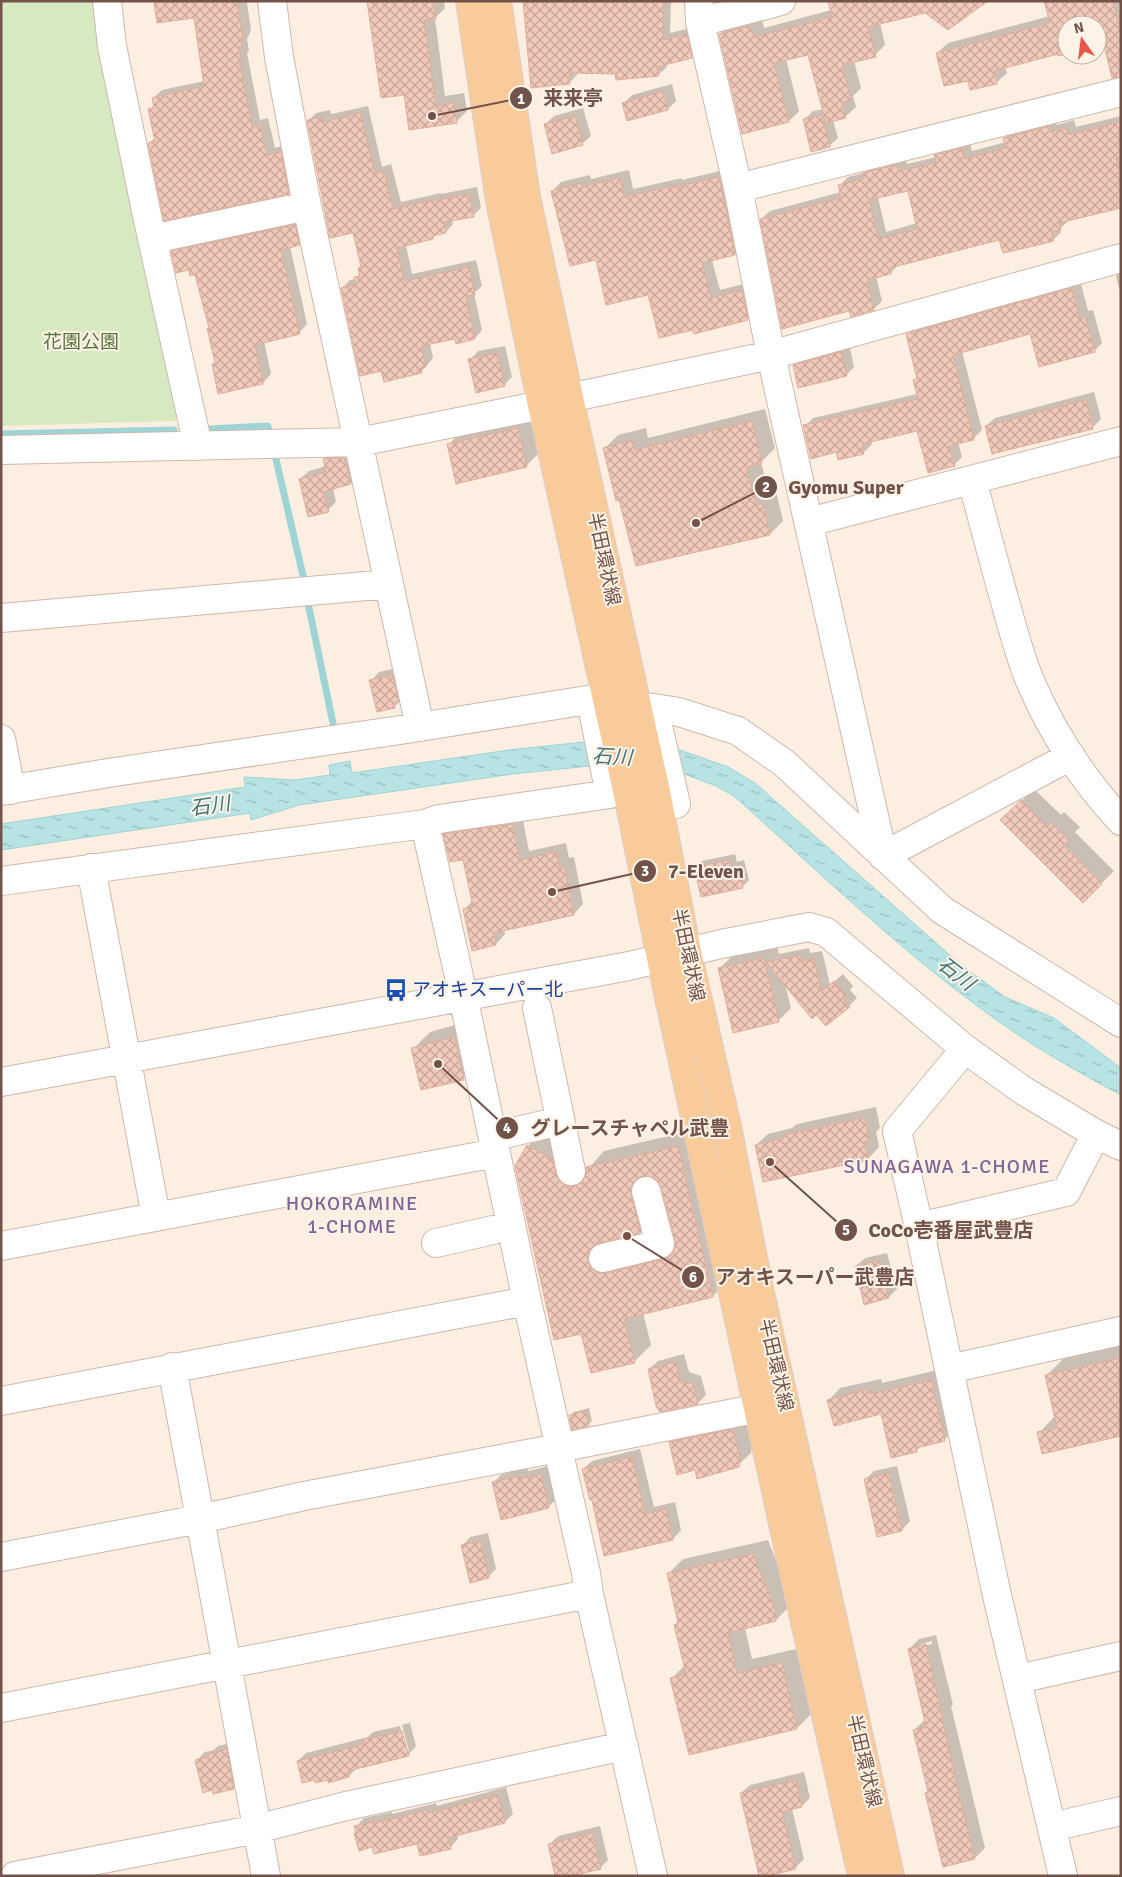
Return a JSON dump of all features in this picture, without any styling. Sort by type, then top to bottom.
[{"type":"main road","name":"半田環状線","points":[[470,1],[500,200],[619,792],[662,959],[862,1876]]},
{"type":"main road","name":"半田環状線","points":[[497,1],[526,197],[569,398],[644,716],[666,798],[687,952],[726,1122],[760,1293],[890,1876]]},
{"type":"street","points":[[107,1],[112,46],[198,446]]},
{"type":"street","points":[[272,1],[279,57],[307,206],[420,727]]},
{"type":"street","points":[[782,1],[700,11],[771,355],[883,856]]},
{"type":"street","points":[[738,188],[1121,92]]},
{"type":"street","points":[[153,239],[307,206]]},
{"type":"street","points":[[569,398],[771,355],[1121,258]]},
{"type":"street","points":[[1,450],[359,442],[542,405]]},
{"type":"street","points":[[809,522],[1121,440]]},
{"type":"street","points":[[972,480],[1017,646],[1030,681],[1044,711],[1070,756],[1104,802],[1121,821]]},
{"type":"street","points":[[1,618],[389,584]]},
{"type":"street","points":[[644,716],[654,708],[680,712],[738,732],[784,763],[942,910],[1121,1023]]},
{"type":"street","points":[[1,738],[6,790],[108,772],[420,727],[603,710]]},
{"type":"street","points":[[883,856],[1070,756]]},
{"type":"street","points":[[1,881],[425,824],[439,819],[619,792]]},
{"type":"street","points":[[425,824],[463,997],[493,1151],[559,1448],[589,1594],[653,1876]]},
{"type":"street","points":[[91,868],[156,1217]]},
{"type":"street","points":[[1,1082],[629,966],[809,927],[826,932],[965,1049],[1024,1091],[1096,1134],[1121,1146]]},
{"type":"street","points":[[537,1008],[571,1171]]},
{"type":"street","points":[[965,1049],[897,1131],[996,1591],[1063,1876]]},
{"type":"street","points":[[1,1246],[493,1151],[560,1121]]},
{"type":"street","points":[[919,1227],[1066,1192],[1096,1134]]},
{"type":"street","points":[[436,1243],[494,1237],[493,1151]]},
{"type":"street","points":[[603,1258],[660,1244],[646,1191]]},
{"type":"street","points":[[1,1401],[527,1301]]},
{"type":"street","points":[[949,1369],[1121,1331]]},
{"type":"street","points":[[172,1368],[266,1876]]},
{"type":"street","points":[[1,1557],[759,1408]]},
{"type":"street","points":[[1,1708],[589,1594]]},
{"type":"street","points":[[1018,1680],[1121,1656]]},
{"type":"street","points":[[14,1876],[257,1829],[346,1806],[624,1746]]},
{"type":"street","points":[[1052,1827],[1121,1811]]},
{"type":"green space","name":"花園公園","points":[[1,1],[95,1],[179,415],[175,421],[1,426]]},
{"type":"water","name":"石川","points":[[584,742],[677,749],[728,767],[755,783],[960,964],[1005,997],[1054,1018],[1121,1068],[1121,1095],[1038,1048],[957,991],[891,937],[734,796],[716,786],[679,772],[589,766],[513,774],[299,805],[251,820],[250,813],[1,850],[1,824],[245,787],[244,777],[295,780],[330,775],[329,765],[350,761],[352,773],[509,750]]},
{"type":"building","points":[[170,1],[237,1],[243,39],[241,40],[242,46],[239,46],[241,61],[239,61],[252,127],[260,125],[267,155],[281,152],[289,194],[164,221],[148,143],[155,141],[148,109],[154,108],[152,98],[204,86],[194,18],[157,23],[154,3]]},
{"type":"building","points":[[367,1],[433,1],[436,19],[424,20],[436,106],[454,103],[457,123],[409,130],[404,95],[381,98]]},
{"type":"building","points":[[523,1],[664,1],[663,40],[687,34],[692,58],[657,67],[659,76],[616,80],[615,74],[569,73],[570,84],[531,88]]},
{"type":"building","points":[[828,1],[988,1],[948,30],[925,13],[868,27],[876,57],[842,65],[851,100],[842,102],[846,118],[826,123],[808,55],[774,63],[789,122],[742,134],[719,34],[751,26],[754,37],[832,17]]},
{"type":"building","points":[[1044,1],[1113,1],[1121,35],[1121,77],[1112,78],[1107,57],[1107,15],[1057,15],[1057,54],[994,71],[997,84],[970,90],[968,81],[944,86],[936,53],[1050,23]]},
{"type":"building","points":[[663,91],[668,110],[627,121],[622,103]]},
{"type":"building","points":[[360,113],[375,174],[384,171],[393,209],[469,194],[474,217],[444,222],[446,233],[433,236],[433,239],[397,248],[404,281],[469,267],[475,295],[466,296],[475,339],[456,344],[455,339],[421,346],[426,367],[421,368],[422,373],[384,382],[381,371],[360,376],[341,288],[356,284],[354,277],[360,276],[358,268],[361,267],[353,233],[330,238],[307,120],[322,117],[323,122]]},
{"type":"building","points":[[822,115],[830,147],[811,152],[803,119]]},
{"type":"building","points":[[575,116],[583,145],[552,154],[544,124]]},
{"type":"building","points":[[1121,122],[1121,157],[1116,158],[1121,175],[1121,208],[1059,223],[1061,230],[1051,232],[1054,241],[1003,253],[999,240],[890,268],[891,274],[867,280],[874,310],[851,317],[849,311],[782,329],[760,219],[841,198],[838,185],[864,179],[863,173],[897,165],[899,171],[936,163],[934,155],[961,148],[964,159],[1006,148],[1003,138],[1048,127],[1049,132],[1066,128],[1068,135]],"holes":[[[908,191],[917,229],[878,239],[869,200]]]},
{"type":"building","points":[[719,177],[735,255],[702,263],[711,298],[742,290],[748,320],[694,334],[693,330],[659,338],[648,295],[606,305],[596,260],[570,266],[551,191],[581,183],[582,187],[620,178],[624,197]]},
{"type":"building","points":[[295,225],[300,245],[281,250],[300,334],[255,345],[263,384],[218,394],[212,364],[215,363],[207,328],[209,328],[195,275],[190,276],[189,270],[176,273],[171,251]]},
{"type":"building","points":[[1072,288],[1080,319],[1085,317],[1095,352],[1039,367],[1030,334],[953,355],[974,440],[949,446],[955,466],[928,473],[917,431],[862,444],[864,454],[838,460],[836,452],[811,459],[803,425],[918,399],[913,380],[917,379],[906,334]]},
{"type":"building","points":[[841,352],[847,376],[798,388],[793,365]]},
{"type":"building","points":[[497,353],[505,386],[476,393],[468,359]]},
{"type":"building","points":[[1086,400],[1093,429],[992,454],[985,426]]},
{"type":"building","points":[[752,421],[762,463],[746,467],[756,505],[763,504],[770,535],[636,566],[619,500],[616,501],[603,448],[633,440],[635,450]]},
{"type":"building","points":[[518,428],[527,467],[456,484],[447,444]]},
{"type":"building","points":[[344,458],[351,484],[323,492],[329,512],[308,517],[299,479],[326,472],[323,459]]},
{"type":"building","points":[[393,675],[399,702],[394,703],[395,708],[377,712],[369,680]]},
{"type":"building","points":[[1021,800],[1047,827],[1051,823],[1069,841],[1064,845],[1102,884],[1083,903],[1000,820]]},
{"type":"building","points":[[512,824],[520,860],[557,852],[560,867],[564,866],[574,915],[494,933],[496,945],[472,951],[463,909],[473,907],[463,860],[450,862],[443,834]]},
{"type":"building","points":[[729,860],[730,867],[738,866],[743,888],[701,897],[694,867]]},
{"type":"building","points":[[800,955],[802,961],[814,959],[821,992],[834,981],[846,995],[842,998],[850,1007],[826,1026],[816,1015],[812,1019],[766,962]]},
{"type":"building","points":[[764,958],[779,1022],[733,1033],[718,968]]},
{"type":"building","points":[[454,1037],[464,1080],[421,1090],[411,1048]]},
{"type":"building","points":[[865,1118],[869,1140],[864,1142],[868,1160],[763,1182],[755,1145],[784,1138],[784,1135]]},
{"type":"building","points":[[527,1145],[553,1160],[560,1182],[567,1186],[574,1186],[581,1183],[586,1176],[586,1167],[678,1146],[713,1297],[624,1319],[635,1363],[591,1373],[581,1334],[554,1340],[515,1166]],"holes":[[[642,1176],[651,1176],[657,1180],[661,1187],[675,1240],[675,1249],[670,1256],[664,1259],[607,1273],[598,1273],[591,1268],[588,1261],[588,1253],[593,1246],[641,1233],[631,1195],[631,1187],[635,1180]]]},
{"type":"building","points":[[879,1260],[889,1298],[864,1305],[855,1266]]},
{"type":"building","points":[[1121,1358],[1121,1436],[1042,1454],[1037,1432],[1057,1428],[1045,1375]]},
{"type":"building","points":[[676,1362],[680,1381],[693,1384],[698,1404],[660,1412],[656,1406],[648,1369]]},
{"type":"building","points":[[931,1380],[945,1441],[916,1448],[917,1452],[891,1458],[881,1414],[834,1426],[827,1400],[869,1389],[870,1394]]},
{"type":"building","points":[[585,1411],[589,1426],[572,1430],[569,1415]]},
{"type":"building","points":[[733,1429],[740,1459],[739,1467],[697,1479],[695,1470],[677,1475],[669,1442]]},
{"type":"building","points":[[632,1457],[645,1514],[666,1509],[673,1540],[604,1556],[592,1500],[590,1500],[582,1469]]},
{"type":"building","points":[[889,1473],[902,1531],[877,1537],[864,1479]]},
{"type":"building","points":[[541,1474],[549,1508],[501,1520],[492,1482],[519,1476],[520,1479]]},
{"type":"building","points":[[480,1541],[489,1578],[470,1583],[461,1545]]},
{"type":"building","points":[[753,1554],[775,1609],[776,1621],[728,1633],[737,1673],[782,1663],[797,1729],[689,1755],[670,1678],[686,1674],[674,1625],[678,1623],[667,1573]]},
{"type":"building","points":[[926,1644],[975,1859],[943,1867],[925,1793],[928,1792],[913,1730],[926,1727],[908,1649]]},
{"type":"building","points":[[402,1731],[409,1756],[348,1771],[349,1777],[328,1783],[328,1780],[315,1783],[315,1780],[302,1783],[297,1761],[364,1744],[363,1740]]},
{"type":"building","points":[[227,1749],[234,1789],[213,1794],[212,1790],[203,1793],[195,1760],[209,1757],[208,1754]]},
{"type":"building","points":[[796,1780],[802,1807],[782,1812],[796,1869],[759,1876],[740,1793]]},
{"type":"building","points":[[498,1795],[505,1823],[448,1838],[451,1849],[420,1856],[417,1844],[374,1854],[372,1847],[359,1851],[354,1826],[428,1810],[429,1813]]},
{"type":"building","points":[[592,1833],[601,1869],[571,1876],[555,1876],[548,1844]]},
{"type":"waterway","points":[[210,429],[268,426],[270,434]]},
{"type":"waterway","points":[[1,434],[174,430]]},
{"type":"waterway","points":[[275,455],[304,580]]},
{"type":"waterway","points":[[308,603],[334,728]]},
{"type":"place","name":"来来亭","points":[[432,116]]},
{"type":"place","name":"Gyomu Super","points":[[696,523]]},
{"type":"place","name":"7-Eleven","points":[[552,892]]},
{"type":"place","name":"アオキスーパー北","points":[[396,990]]},
{"type":"place","name":"グレースチャペル武豊","points":[[438,1064]]},
{"type":"place","name":"CoCo壱番屋武豊店","points":[[770,1162]]},
{"type":"place","name":"アオキスーパー武豊店","points":[[627,1236]]},
{"type":"district","name":"SUNAGAWA 1-CHOME","points":[[947,1166]]},
{"type":"district","name":"HOKORAMINE 1-CHOME","points":[[352,1214]]}]
